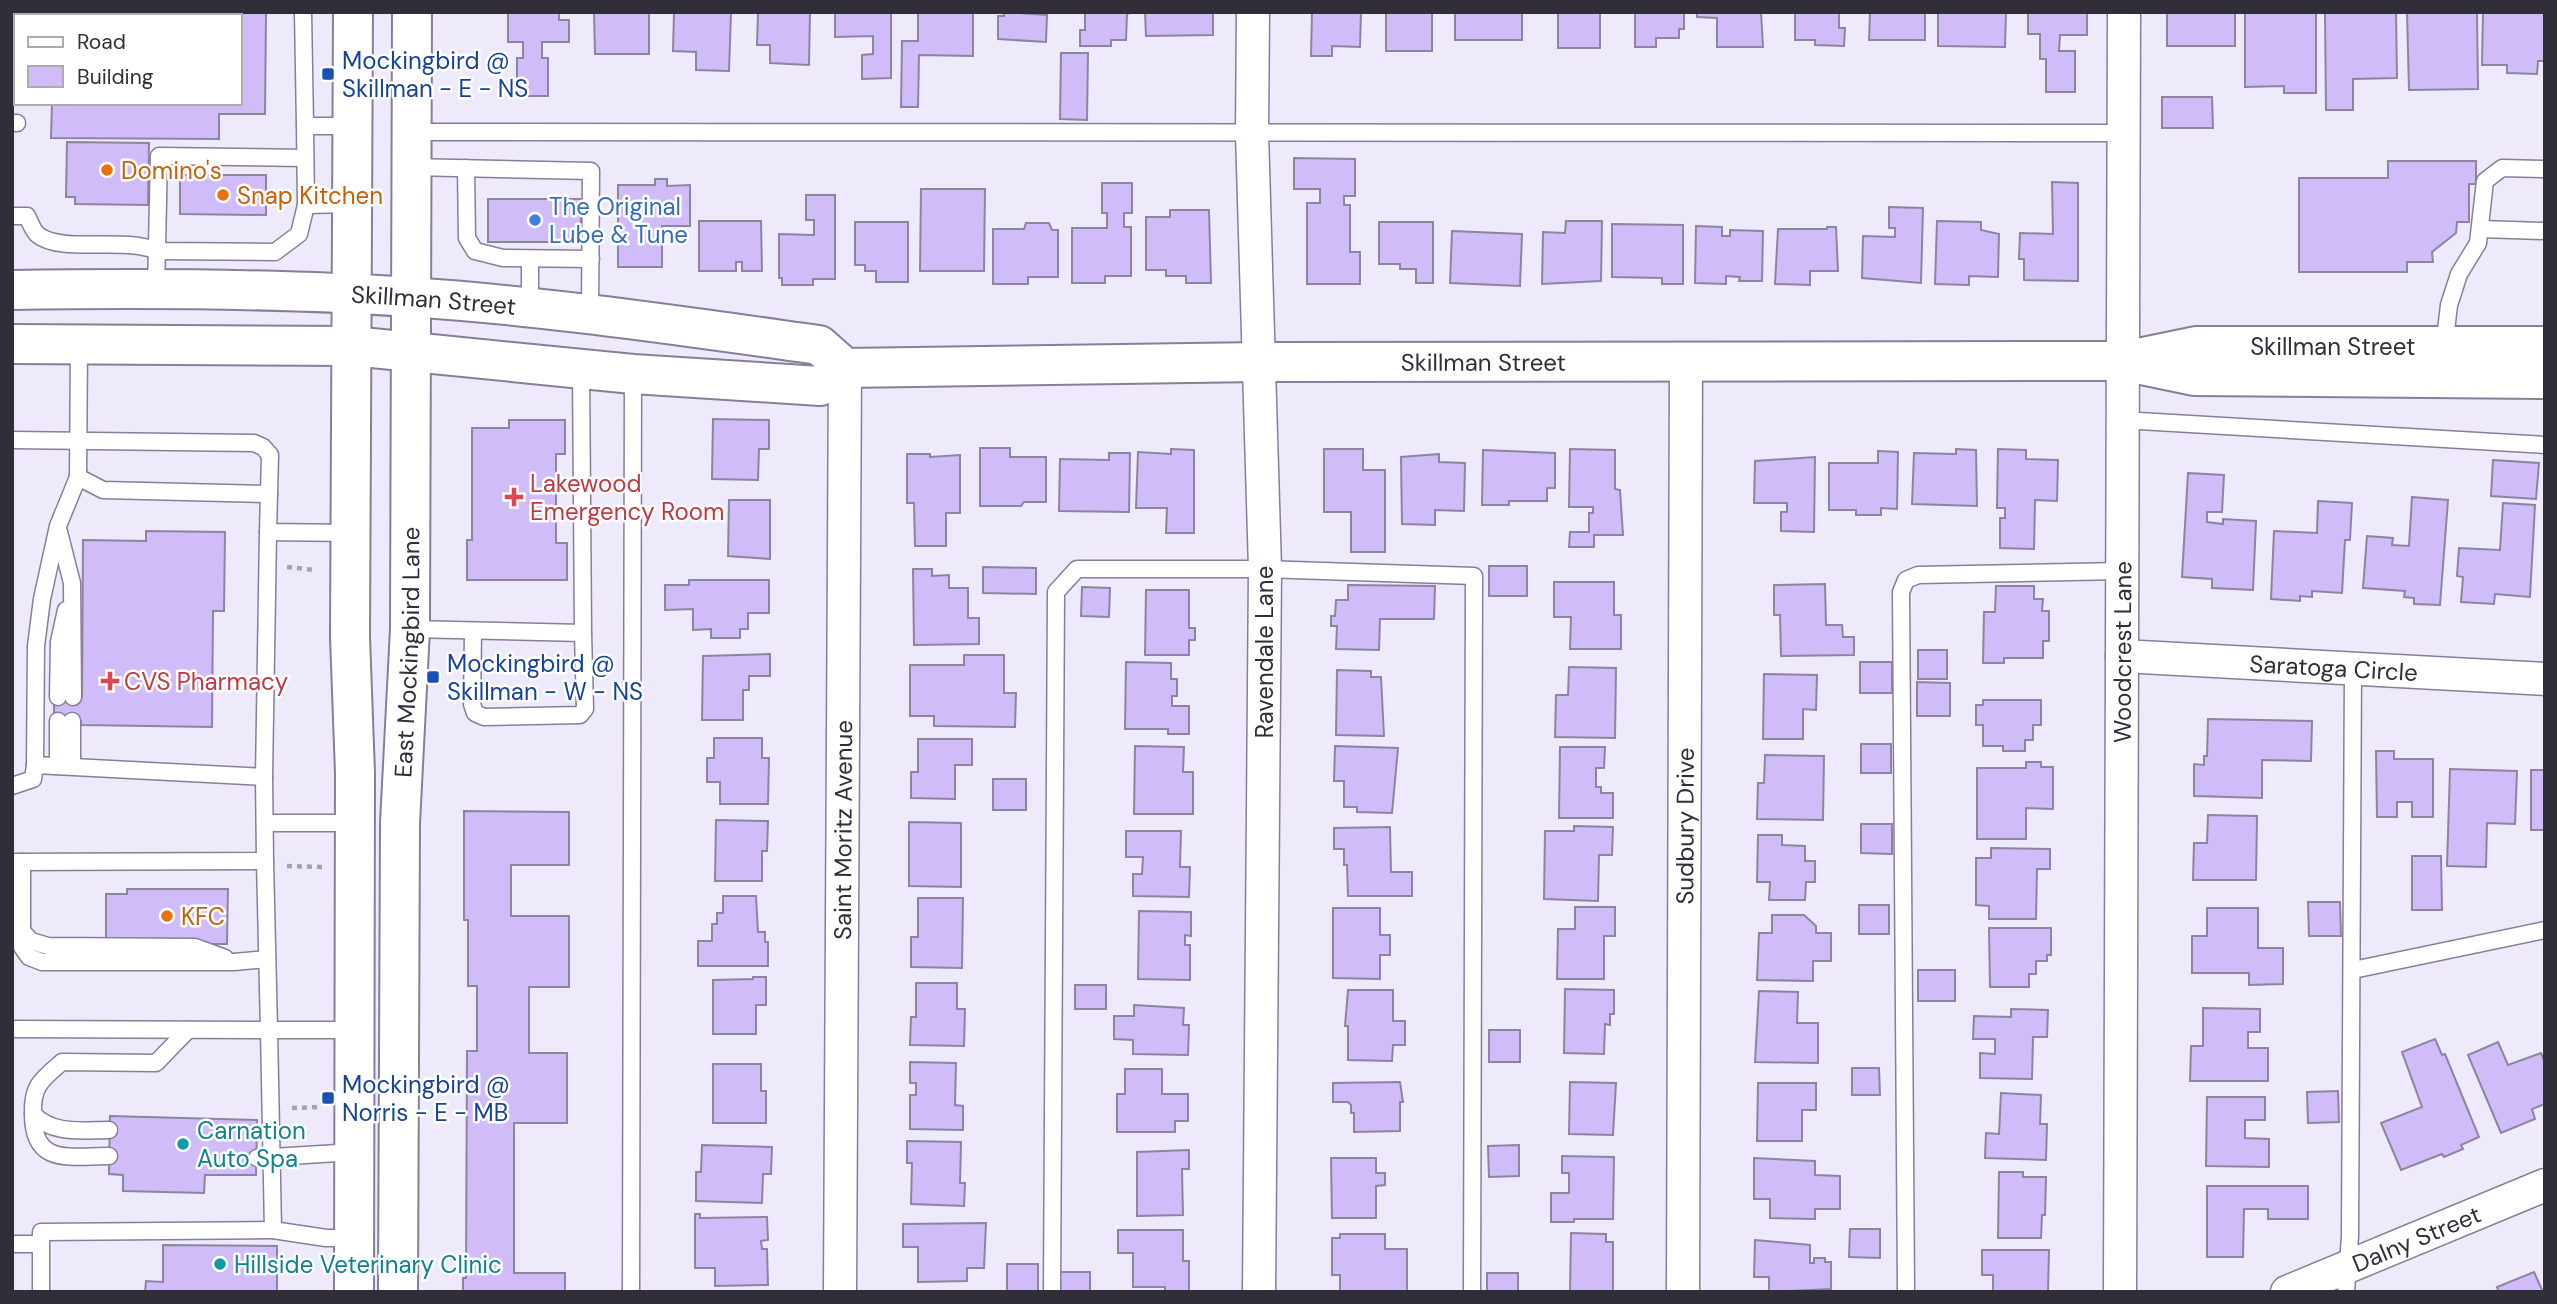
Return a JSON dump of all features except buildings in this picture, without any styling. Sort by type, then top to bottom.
[{"type":"main road","name":"East Mockingbird Lane","points":[[353,12],[351,533],[355,823],[354,1292]]},
{"type":"main road","name":"East Mockingbird Lane","points":[[398,1292],[400,823],[410,629],[412,12]]},
{"type":"main road","name":"Skillman Street","points":[[12,290],[352,294],[590,313],[819,345],[845,368]]},
{"type":"main road","name":"Skillman Street","points":[[12,344],[352,346],[633,374],[820,386],[845,368],[1260,362],[2122,361],[2194,376],[2443,362],[2545,346]]},
{"type":"main road","name":"Skillman Street","points":[[2443,362],[2545,379]]},
{"type":"main road","points":[[355,823],[400,823]]},
{"type":"main road","points":[[355,1152],[398,1152]]},
{"type":"street","name":"Ravendale Lane","points":[[1253,12],[1252,134],[1265,569],[1259,1292]]},
{"type":"street","name":"Woodcrest Lane","points":[[2120,1292],[2124,12]]},
{"type":"street","name":"Sudbury Drive","points":[[1683,1292],[1686,360]]},
{"type":"street","name":"Saint Moritz Avenue","points":[[840,1292],[845,368]]},
{"type":"street","name":"Saratoga Circle","points":[[2122,656],[2353,667],[2545,680]]},
{"type":"street","name":"Dalny Street","points":[[2287,1292],[2348,1279],[2545,1185]]},
{"type":"lane","points":[[12,216],[27,216],[36,234],[53,242],[142,244],[157,251],[275,252],[299,234],[306,205],[303,12]]},
{"type":"lane","points":[[305,126],[353,126]]},
{"type":"lane","points":[[411,149],[1252,134],[2123,133]]},
{"type":"lane","points":[[411,149],[466,168],[591,170],[590,313]]},
{"type":"lane","points":[[156,290],[159,156],[305,158]]},
{"type":"lane","points":[[466,168],[467,239],[475,251],[503,258],[591,259]]},
{"type":"lane","points":[[2443,362],[2449,305],[2459,274],[2478,243],[2485,181],[2502,168],[2545,169]]},
{"type":"lane","points":[[306,205],[353,204]]},
{"type":"lane","points":[[2480,229],[2545,231]]},
{"type":"lane","points":[[530,259],[530,308]]},
{"type":"lane","points":[[12,786],[33,779],[36,646],[58,526],[78,477],[79,346]]},
{"type":"lane","points":[[472,632],[472,704],[475,713],[484,717],[580,715],[585,709],[581,369]]},
{"type":"lane","points":[[631,1292],[633,374]]},
{"type":"lane","points":[[2122,420],[2545,445]]},
{"type":"lane","points":[[12,440],[254,443],[263,447],[270,455],[264,776],[272,1108],[265,1132],[265,1156],[274,1230]]},
{"type":"lane","points":[[78,477],[103,490],[269,494]]},
{"type":"lane","points":[[58,526],[72,583],[66,697]]},
{"type":"lane","points":[[268,532],[351,533]]},
{"type":"lane","points":[[1052,1292],[1056,592],[1077,569],[1265,569],[1475,576],[1472,1292]]},
{"type":"lane","points":[[1906,1292],[1902,592],[1906,580],[1918,575],[2121,571]]},
{"type":"lane","points":[[410,629],[583,633]]},
{"type":"lane","points":[[2348,1279],[2353,970],[2353,667]]},
{"type":"lane","points":[[65,721],[65,766]]},
{"type":"lane","points":[[35,765],[264,776]]},
{"type":"lane","points":[[265,823],[355,823]]},
{"type":"lane","points":[[265,861],[17,862],[22,931],[31,941],[48,946],[195,947],[234,962],[267,959]]},
{"type":"lane","points":[[2353,970],[2545,930]]},
{"type":"lane","points":[[12,1029],[355,1030]]},
{"type":"lane","points":[[109,1156],[55,1156],[41,1147],[33,1135],[32,1096],[41,1081],[62,1062],[156,1063],[188,1030]]},
{"type":"lane","points":[[33,1114],[44,1126],[60,1130],[110,1130]]},
{"type":"lane","points":[[265,1156],[355,1152]]},
{"type":"lane","points":[[41,1292],[41,1232],[274,1230],[326,1238],[354,1238]]},
{"type":"lane","points":[[12,1244],[40,1244]]},
{"type":"path","points":[[283,567],[314,567],[316,572],[325,573]]},
{"type":"path","points":[[287,866],[328,867]]},
{"type":"path","points":[[272,1108],[330,1107]]},
{"type":"place","name":"Mockingbird @ Skillman - E - NS","points":[[328,74]]},
{"type":"place","name":"Domino's","points":[[107,170]]},
{"type":"place","name":"Snap Kitchen","points":[[223,195]]},
{"type":"place","name":"The Original Lube & Tune","points":[[535,220]]},
{"type":"place","name":"Lakewood Emergency Room","points":[[514,497]]},
{"type":"place","name":"Mockingbird @ Skillman - W - NS","points":[[433,677]]},
{"type":"place","name":"CVS Pharmacy","points":[[110,681]]},
{"type":"place","name":"KFC","points":[[167,916]]},
{"type":"place","name":"Mockingbird @ Norris - E - MB","points":[[328,1098]]},
{"type":"place","name":"Carnation Auto Spa","points":[[183,1144]]},
{"type":"place","name":"Hillside Veterinary Clinic","points":[[220,1264]]}]
